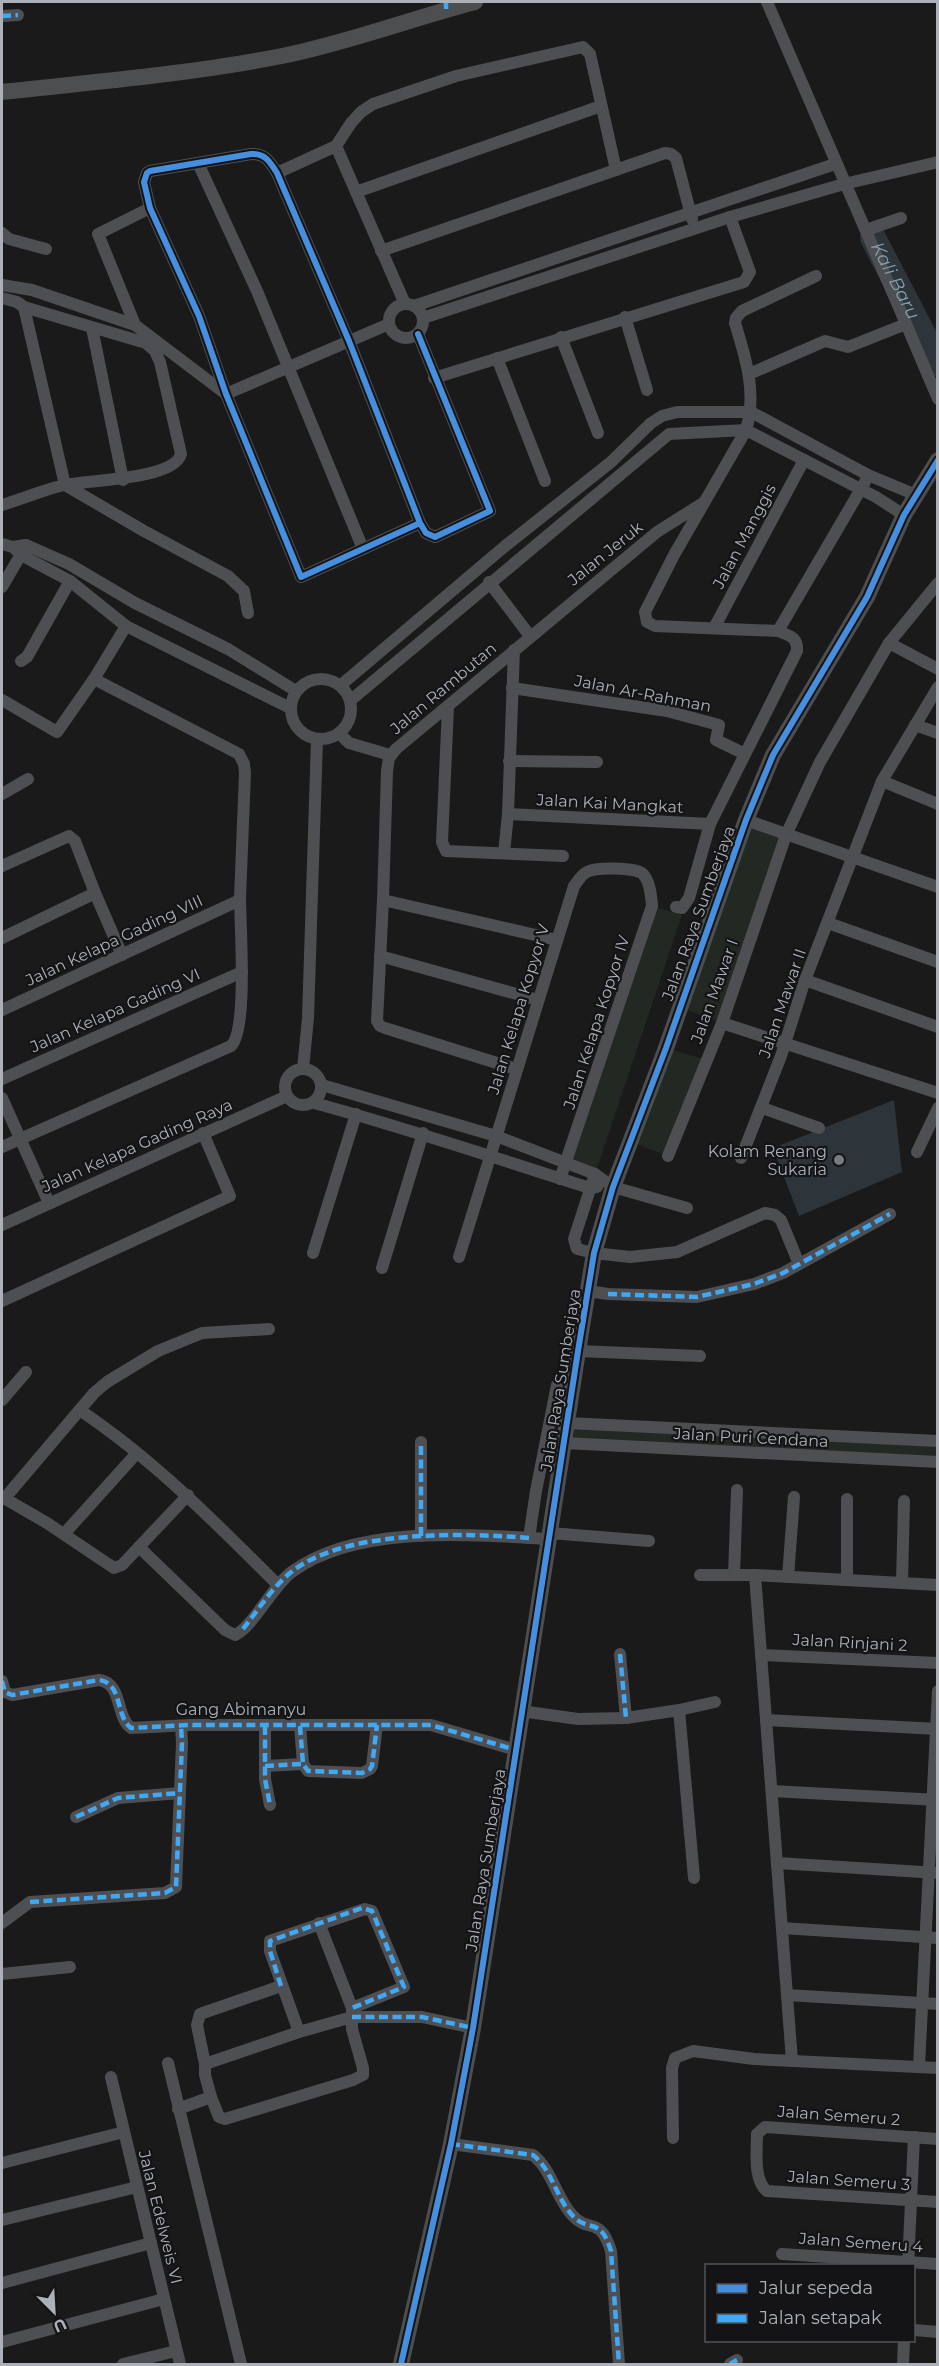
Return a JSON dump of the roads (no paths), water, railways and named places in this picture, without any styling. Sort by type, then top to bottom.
[{"type":"street","points":[[2,92],[223,67],[282,56],[330,45],[446,5],[475,2]]},
{"type":"street","points":[[767,2],[835,165],[866,230],[938,399]]},
{"type":"street","points":[[2,16],[18,15]]},
{"type":"street","points":[[277,173],[336,146],[351,123],[373,104],[456,76],[577,48],[588,49],[590,54],[616,170]]},
{"type":"street","points":[[356,192],[601,106]]},
{"type":"street","points":[[336,146],[381,251],[410,305],[421,311],[423,326],[418,333],[410,338],[401,338],[393,333],[389,324],[390,315],[396,307],[410,305],[512,273],[835,165]]},
{"type":"street","points":[[418,333],[434,378],[490,511],[435,537],[426,533],[420,523],[349,341],[277,173],[268,159],[258,153],[147,173],[144,182],[150,208],[199,316],[226,394],[301,577],[420,523]]},
{"type":"street","points":[[381,251],[665,153],[676,158],[694,229]]},
{"type":"street","points":[[423,318],[730,217],[844,184],[938,162]]},
{"type":"street","points":[[198,163],[257,291],[363,549]]},
{"type":"street","points":[[135,325],[98,234],[150,208]]},
{"type":"street","points":[[434,378],[746,280],[750,272],[749,268],[730,217]]},
{"type":"street","points":[[866,230],[901,218]]},
{"type":"street","points":[[2,233],[9,239],[46,249]]},
{"type":"street","points":[[601,243],[606,258]]},
{"type":"street","points":[[512,273],[517,287]]},
{"type":"street","points":[[676,906],[682,908],[689,898],[710,824],[797,651],[796,640],[778,631],[655,626],[645,619],[645,612],[674,555],[746,430],[751,412],[749,374],[735,323],[738,315],[816,276]]},
{"type":"street","points":[[2,285],[32,290],[135,325],[226,394]]},
{"type":"street","points":[[2,298],[17,302],[24,307],[146,343],[156,351],[181,454],[178,462],[170,467],[123,480],[65,485],[2,505]]},
{"type":"street","points":[[24,307],[65,485],[228,576],[244,591],[248,613]]},
{"type":"street","points":[[625,317],[647,390]]},
{"type":"street","points":[[226,394],[389,324]]},
{"type":"street","points":[[749,374],[825,341],[848,347],[906,324]]},
{"type":"street","points":[[93,328],[123,480]]},
{"type":"street","points":[[561,338],[598,433]]},
{"type":"street","points":[[497,358],[545,481]]},
{"type":"street","points":[[341,685],[504,547],[611,462],[656,419],[677,412],[751,412],[868,475],[916,495]]},
{"type":"street","points":[[351,700],[666,436],[680,432],[746,430],[861,489],[904,515]]},
{"type":"street","name":"Jalan Manggis","points":[[714,627],[804,460]]},
{"type":"street","name":"Jalan Raya Sumberjaya","points":[[401,2364],[451,2144],[473,2028],[594,1253],[613,1186],[666,1048],[746,820],[773,755],[867,597],[904,515],[936,464]]},
{"type":"street","points":[[778,631],[868,475]]},
{"type":"street","name":"Jalan Jeruk","points":[[530,636],[657,532],[705,503]]},
{"type":"street","points":[[11,545],[69,564],[135,603],[228,649],[296,691]]},
{"type":"street","points":[[11,545],[70,581],[126,626],[290,708]]},
{"type":"street","points":[[2,587],[11,545]]},
{"type":"street","points":[[21,662],[27,657],[70,581]]},
{"type":"street","points":[[489,582],[530,636]]},
{"type":"street","name":"Jalan Mawar I","points":[[668,1156],[722,1023],[786,835],[820,762],[890,643],[938,583]]},
{"type":"street","points":[[2,700],[57,732],[94,679],[126,626]]},
{"type":"street","name":"Jalan Rambutan","points":[[516,1070],[380,1026],[377,1021],[387,771],[390,755],[530,636]]},
{"type":"street","points":[[890,643],[938,669]]},
{"type":"street","points":[[504,853],[508,814],[514,650]]},
{"type":"street","points":[[317,678],[326,678],[341,685],[351,700],[352,712],[348,724],[339,734],[329,738],[316,739],[306,735],[292,719],[290,708],[296,691],[302,685],[317,678]]},
{"type":"street","points":[[2,1147],[231,1046],[237,1036],[242,972],[240,900],[245,773],[242,758],[239,754],[94,679]]},
{"type":"street","name":"Jalan Mawar II","points":[[741,1158],[762,1108],[805,981],[882,781],[938,687]]},
{"type":"street","name":"Jalan Ar-Rahman","points":[[512,688],[667,711],[719,724],[716,740],[745,754]]},
{"type":"street","points":[[448,707],[442,842],[444,849],[449,853],[563,856]]},
{"type":"street","points":[[915,725],[938,733]]},
{"type":"street","points":[[339,734],[349,743],[390,755]]},
{"type":"street","points":[[303,1069],[308,1018],[316,739]]},
{"type":"street","points":[[509,761],[597,762]]},
{"type":"street","points":[[2,794],[28,779]]},
{"type":"street","points":[[882,781],[938,804]]},
{"type":"street","name":"Jalan Kai Mangkat","points":[[508,814],[710,824]]},
{"type":"street","points":[[746,820],[938,887]]},
{"type":"street","points":[[2,866],[66,836],[72,837],[122,955]]},
{"type":"street","name":"Jalan Kelapa Kopyor V","points":[[459,1257],[574,886],[585,873],[592,869],[634,869],[644,876]]},
{"type":"street","name":"Jalan Kelapa Kopyor IV","points":[[560,1179],[652,906],[651,892],[644,876]]},
{"type":"street","points":[[2,938],[95,893]]},
{"type":"street","name":"Jalan Kelapa Gading VIII","points":[[2,1010],[240,900]]},
{"type":"street","points":[[383,900],[557,940]]},
{"type":"street","points":[[828,923],[938,962]]},
{"type":"street","points":[[380,956],[538,1000]]},
{"type":"street","name":"Jalan Kelapa Gading VI","points":[[2,1079],[242,972]]},
{"type":"street","points":[[805,981],[938,1027]]},
{"type":"street","points":[[722,1023],[938,1093]]},
{"type":"street","points":[[303,1069],[316,1073],[322,1085],[321,1095],[314,1102],[304,1106],[294,1104],[287,1096],[285,1084],[291,1073],[303,1069]]},
{"type":"street","points":[[322,1085],[496,1136],[595,1174],[613,1186],[687,1208]]},
{"type":"street","name":"Jalan Kelapa Gading Raya","points":[[2,1225],[287,1096]]},
{"type":"street","points":[[2,1098],[49,1203]]},
{"type":"street","points":[[314,1102],[423,1134],[490,1162],[590,1188],[613,1186]]},
{"type":"street","points":[[762,1108],[819,1128]]},
{"type":"street","points":[[917,1152],[938,1108]]},
{"type":"street","points":[[313,1253],[356,1114]]},
{"type":"street","points":[[2,1301],[230,1196],[203,1133]]},
{"type":"street","points":[[382,1268],[423,1134]]},
{"type":"street","points":[[595,1174],[574,1239],[577,1248],[594,1253],[630,1257],[677,1252],[765,1213],[775,1215],[781,1220],[799,1264]]},
{"type":"street","points":[[588,1291],[608,1294],[697,1297],[754,1284],[783,1273],[890,1215]]},
{"type":"street","points":[[188,1495],[122,1565],[114,1568],[64,1534],[3,1498],[81,1411],[94,1393],[107,1382],[168,1347],[202,1333],[269,1329]]},
{"type":"street","points":[[578,1351],[700,1356]]},
{"type":"street","points":[[2,1400],[26,1372]]},
{"type":"street","points":[[530,1538],[538,1480],[557,1385]]},
{"type":"street","points":[[81,1411],[188,1495],[278,1585]]},
{"type":"street","name":"Jalan Puri Cendana","points":[[567,1422],[938,1441]]},
{"type":"street","points":[[707,1451],[708,1428]]},
{"type":"street","points":[[866,1458],[867,1438]]},
{"type":"street","points":[[421,1442],[421,1536]]},
{"type":"street","name":"Jalan Puri Cendana","points":[[564,1443],[938,1462]]},
{"type":"street","points":[[64,1534],[136,1454]]},
{"type":"street","points":[[734,1575],[737,1490]]},
{"type":"street","points":[[788,1577],[794,1497]]},
{"type":"street","points":[[847,1499],[848,1580]]},
{"type":"street","points":[[902,1583],[904,1501]]},
{"type":"street","points":[[140,1547],[225,1630],[235,1635],[243,1629],[291,1572],[322,1553],[353,1544],[421,1536],[530,1538],[550,1536],[649,1541]]},
{"type":"street","points":[[700,1575],[755,1575],[938,1585]]},
{"type":"street","points":[[755,1575],[792,2061]]},
{"type":"street","points":[[620,1654],[626,1718]]},
{"type":"street","name":"Jalan Rinjani 2","points":[[761,1654],[938,1663]]},
{"type":"street","name":"Gang Abimanyu","points":[[2,1681],[5,1692],[12,1695],[105,1681],[113,1687],[125,1723],[129,1726],[431,1725],[516,1750]]},
{"type":"street","points":[[919,2066],[922,2003],[931,1938],[938,1691]]},
{"type":"street","points":[[521,1711],[578,1719],[626,1718],[715,1702]]},
{"type":"street","points":[[679,1710],[694,1878]]},
{"type":"street","points":[[766,1720],[937,1729]]},
{"type":"street","points":[[300,1726],[305,1769],[310,1772],[366,1772],[372,1766],[377,1725]]},
{"type":"street","points":[[2,1923],[30,1902],[165,1893],[171,1890],[177,1882],[181,1726]]},
{"type":"street","points":[[265,1726],[265,1766],[270,1805]]},
{"type":"street","points":[[265,1766],[303,1764]]},
{"type":"street","points":[[772,1791],[935,1800]]},
{"type":"street","points":[[76,1817],[118,1797],[180,1793]]},
{"type":"street","points":[[777,1863],[933,1873]]},
{"type":"street","points":[[205,2064],[299,2032],[352,2013],[404,1987],[372,1911],[362,1908],[270,1941],[270,1952],[299,2032]]},
{"type":"street","points":[[281,1986],[200,2013],[197,2025],[205,2075],[219,2117],[225,2119],[363,2075],[352,2029],[352,2013],[319,1923]]},
{"type":"street","points":[[782,1928],[931,1938]]},
{"type":"street","points":[[2,1974],[70,1967]]},
{"type":"street","points":[[787,1995],[938,2004]]},
{"type":"street","points":[[352,2013],[422,2017],[473,2028]]},
{"type":"street","points":[[673,2138],[672,2068],[675,2058],[693,2051],[792,2061],[938,2068]]},
{"type":"street","points":[[168,2063],[240,2364]]},
{"type":"street","name":"Jalan Edelweis VI","points":[[111,2077],[180,2364]]},
{"type":"street","points":[[178,2109],[211,2097]]},
{"type":"street","name":"Jalan Semeru 2","points":[[761,2186],[756,2134],[765,2127],[938,2139]]},
{"type":"street","points":[[2,2163],[124,2132]]},
{"type":"street","points":[[908,2264],[914,2137]]},
{"type":"street","points":[[451,2144],[533,2155],[557,2187],[566,2208],[574,2218],[601,2229],[607,2237],[611,2251],[619,2364]]},
{"type":"street","name":"Jalan Semeru 3","points":[[761,2186],[767,2191],[938,2202]]},
{"type":"street","points":[[2,2220],[137,2187]]},
{"type":"street","points":[[2,2283],[151,2243]]},
{"type":"street","name":"Jalan Semeru 4","points":[[782,2254],[908,2264],[938,2264]]},
{"type":"street","points":[[2,2342],[164,2299]]},
{"type":"street","points":[[915,2330],[938,2332]]},
{"type":"street","points":[[903,2364],[904,2342]]},
{"type":"street","points":[[123,2364],[176,2351]]},
{"type":"waterway","name":"Kali Baru","points":[[873,238],[938,363]]},
{"type":"place","name":"Kolam Renang Sukaria","points":[[839,1160]]}]
